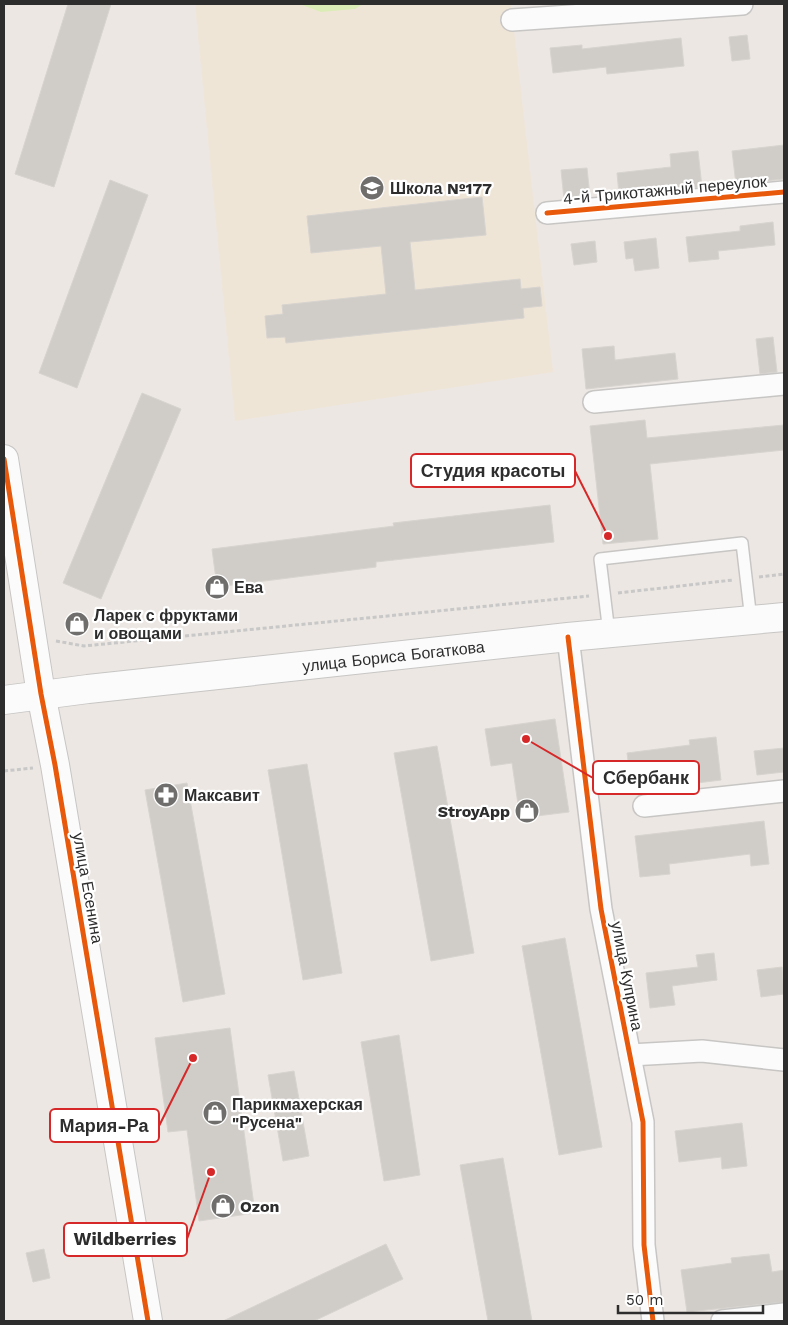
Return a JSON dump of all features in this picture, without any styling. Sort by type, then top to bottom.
[{"type":"street","points":[[512,20],[742,4]]},
{"type":"street","name":"4-й Трикотажный переулок","points":[[547,213],[784,192]]},
{"type":"street","points":[[594,402],[784,384]]},
{"type":"street","name":"улица Есенина","points":[[4,460],[41,694],[148,1321]]},
{"type":"street","name":"улица Бориса Богаткова","points":[[4,700],[41,694],[568,636],[784,617]]},
{"type":"street","name":"улица Куприна","points":[[568,636],[602,909],[643,1122],[644,1245],[654,1321]]},
{"type":"street","points":[[644,806],[784,791]]},
{"type":"street","points":[[630,1055],[702,1051],[784,1060]]},
{"type":"street","points":[[722,1321],[784,1314]]},
{"type":"lane","points":[[609,633],[600,559],[742,543],[751,620]]},
{"type":"path","points":[[32,637],[84,646],[604,595],[784,574]]},
{"type":"path","points":[[4,771],[54,765]]},
{"type":"shaded area","name":"Школа №177","points":[[195,4],[511,4],[553,372],[235,421]]},
{"type":"green space","points":[[299,4],[363,4],[355,9],[321,12]]},
{"type":"building","points":[[68,4],[111,4],[54,187],[15,174]]},
{"type":"building","points":[[747,35],[750,59],[732,61],[729,37]]},
{"type":"building","points":[[681,38],[684,66],[607,74],[606,67],[553,73],[550,48],[582,45],[582,49]]},
{"type":"building","points":[[784,145],[784,179],[736,184],[732,151]]},
{"type":"building","points":[[698,151],[702,187],[619,194],[617,173],[671,167],[670,154]]},
{"type":"building","points":[[587,168],[590,197],[564,199],[561,170]]},
{"type":"building","points":[[110,180],[148,195],[77,388],[39,373]]},
{"type":"building","name":"Школа №177","points":[[482,197],[486,235],[410,242],[415,290],[520,279],[521,289],[540,287],[542,306],[523,308],[524,318],[286,343],[285,337],[267,338],[265,316],[283,314],[282,305],[386,294],[381,246],[311,253],[307,216]]},
{"type":"building","points":[[773,222],[775,245],[718,251],[719,259],[689,262],[686,237],[740,231],[740,226]]},
{"type":"building","points":[[656,238],[659,268],[635,271],[633,258],[626,259],[624,242]]},
{"type":"building","points":[[595,241],[597,262],[574,265],[571,244]]},
{"type":"building","points":[[773,337],[777,372],[760,374],[756,339]]},
{"type":"building","points":[[614,346],[615,360],[675,353],[678,379],[586,389],[582,349]]},
{"type":"building","points":[[142,393],[181,409],[101,599],[63,583]]},
{"type":"building","points":[[645,420],[647,438],[784,425],[784,450],[650,464],[658,539],[603,544],[590,426]]},
{"type":"building","points":[[550,505],[554,542],[376,562],[376,567],[217,587],[212,549],[394,526],[393,523]]},
{"type":"building","points":[[555,719],[569,812],[520,818],[512,763],[491,766],[485,729]]},
{"type":"building","points":[[716,737],[721,780],[632,791],[627,753],[690,745],[689,740]]},
{"type":"building","points":[[437,746],[474,953],[431,961],[394,753]]},
{"type":"building","points":[[784,748],[784,772],[757,775],[754,751]]},
{"type":"building","points":[[307,764],[342,973],[303,980],[268,770]]},
{"type":"building","points":[[187,783],[225,994],[183,1002],[145,790]]},
{"type":"building","points":[[764,821],[769,864],[751,866],[750,854],[669,864],[670,874],[640,877],[635,836]]},
{"type":"building","points":[[565,938],[602,1147],[559,1155],[522,946]]},
{"type":"building","points":[[714,953],[717,980],[672,986],[675,1005],[650,1008],[646,973],[698,967],[696,955]]},
{"type":"building","points":[[782,967],[784,994],[761,997],[757,970]]},
{"type":"building","points":[[230,1028],[255,1213],[199,1221],[187,1130],[168,1132],[155,1038]]},
{"type":"building","points":[[399,1035],[420,1175],[384,1181],[361,1042]]},
{"type":"building","points":[[294,1071],[309,1156],[283,1161],[268,1075]]},
{"type":"building","points":[[742,1123],[747,1166],[722,1169],[721,1157],[679,1162],[675,1131]]},
{"type":"building","points":[[503,1158],[532,1321],[488,1321],[460,1165]]},
{"type":"building","points":[[386,1244],[403,1279],[314,1321],[223,1321]]},
{"type":"building","points":[[44,1249],[50,1278],[33,1282],[26,1253]]},
{"type":"building","points":[[769,1254],[772,1272],[784,1270],[784,1302],[687,1312],[681,1270],[732,1263],[731,1258]]},
{"type":"cycle path","points":[[547,213],[784,192]]},
{"type":"cycle path","points":[[4,459],[41,694],[55,765],[148,1321]]},
{"type":"cycle path","points":[[568,637],[601,909],[643,1122],[644,1245],[653,1321]]},
{"type":"place","name":"Школа №177","points":[[372,188]]},
{"type":"place","name":"Студия красоты","points":[[608,536]]},
{"type":"place","name":"Ева","points":[[217,587]]},
{"type":"place","name":"Ларек с фруктами и овощами","points":[[77,624]]},
{"type":"place","name":"Сбербанк","points":[[526,739]]},
{"type":"place","name":"Максавит","points":[[166,795]]},
{"type":"place","name":"StroyApp","points":[[527,811]]},
{"type":"place","name":"Мария-Ра","points":[[193,1058]]},
{"type":"place","name":"Парикмахерская \"Русена\"","points":[[215,1113]]},
{"type":"place","name":"Wildberries","points":[[211,1172]]},
{"type":"place","name":"Ozon","points":[[223,1206]]}]
